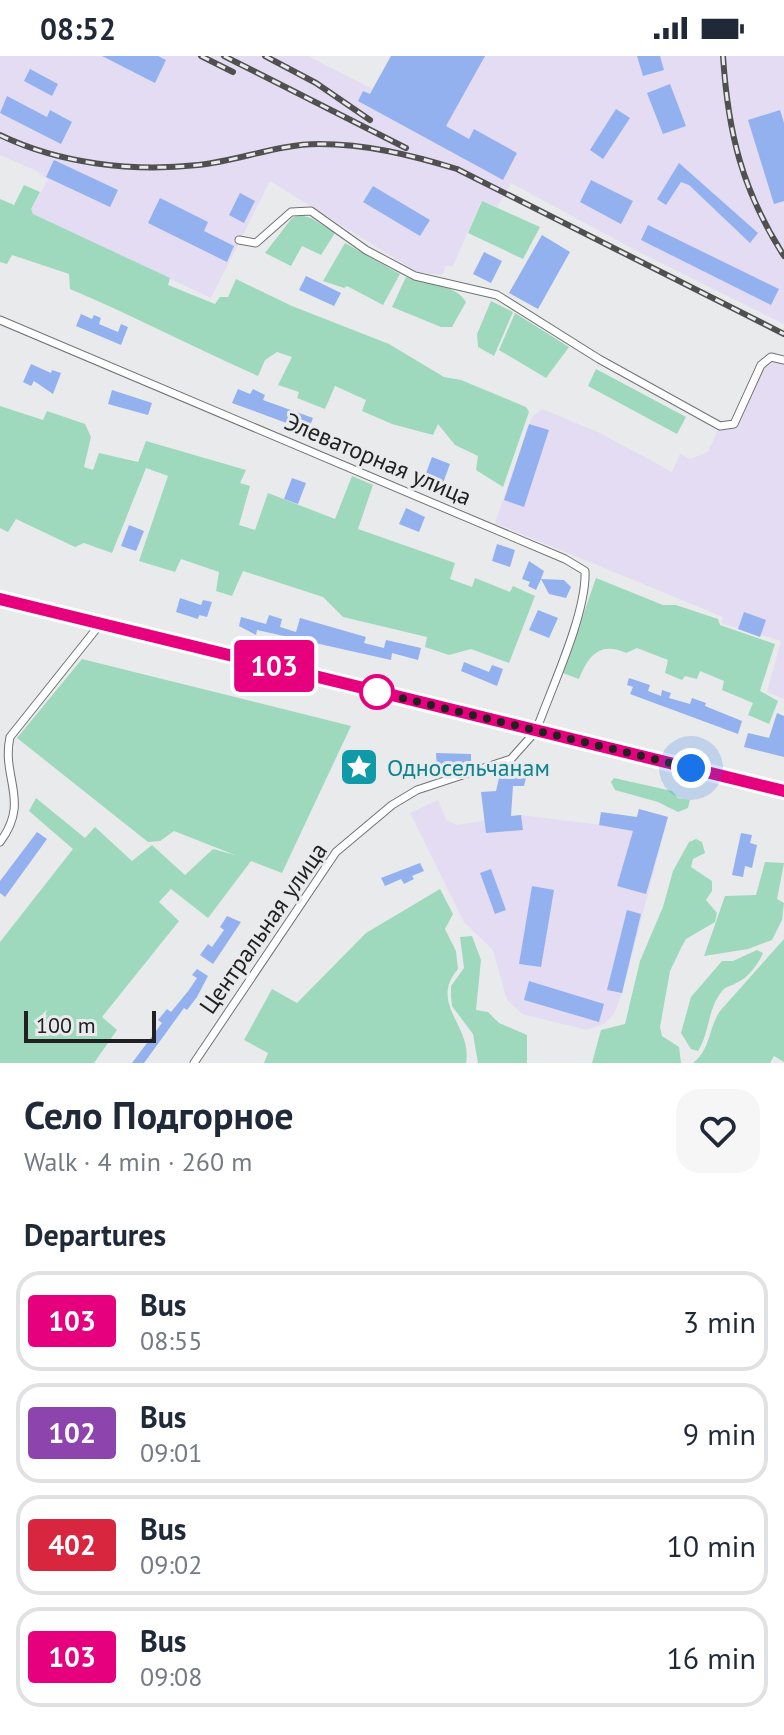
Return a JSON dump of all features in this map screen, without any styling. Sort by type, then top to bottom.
[{"type":"main road","points":[[0,599],[784,791]]},
{"type":"street","points":[[239,240],[256,243],[291,212],[311,211],[366,250],[415,276],[497,295],[599,359],[720,426],[734,424],[761,365],[771,357],[784,360]]},
{"type":"street","name":"Элеваторная улица","points":[[0,320],[565,559],[585,571],[579,609],[536,731]]},
{"type":"street","points":[[0,842],[15,814],[17,798],[3,755],[10,737],[101,623]]},
{"type":"street","name":"Центральная улица","points":[[194,1063],[336,852],[392,805],[417,790],[511,759],[536,731]]},
{"type":"shaded area","points":[[0,56],[308,56],[372,89],[391,56],[784,56],[784,324],[635,250],[511,183],[497,207],[481,201],[453,266],[446,266],[442,275],[417,272],[270,181],[211,298],[33,214],[31,209],[48,180],[37,171],[0,155]]},
{"type":"shaded area","points":[[771,357],[784,360],[784,699],[767,692],[781,641],[721,623],[723,617],[495,523],[532,417],[542,409],[600,433],[672,472],[680,454],[690,459],[708,452],[720,426],[734,424],[761,365]]},
{"type":"shaded area","points":[[438,800],[446,820],[457,825],[521,815],[633,829],[639,809],[668,817],[622,993],[614,1014],[604,1024],[587,1030],[522,1014],[507,1000],[493,950],[464,922],[410,813]]},
{"type":"green space","points":[[24,185],[40,192],[31,209],[33,214],[170,278],[168,285],[215,304],[220,297],[228,297],[236,279],[292,306],[389,344],[444,377],[461,380],[526,407],[529,412],[503,487],[476,470],[478,456],[455,445],[438,424],[433,435],[392,424],[362,411],[366,400],[335,386],[325,409],[297,398],[299,392],[278,385],[292,357],[277,352],[265,360],[258,376],[70,289],[69,274],[12,255],[7,264],[0,262],[0,199],[14,205]]},
{"type":"green space","points":[[482,201],[540,227],[523,259],[468,233]]},
{"type":"green space","points":[[300,215],[335,233],[321,255],[302,246],[291,266],[265,253],[292,218]]},
{"type":"green space","points":[[345,243],[400,274],[383,305],[347,286],[344,288],[323,281]]},
{"type":"green space","points":[[406,277],[447,288],[461,296],[466,302],[452,327],[441,327],[392,307]]},
{"type":"green space","points":[[491,301],[513,312],[494,356],[478,347],[477,334]]},
{"type":"green space","points":[[515,313],[569,347],[546,378],[499,350]]},
{"type":"green space","points":[[596,369],[686,417],[677,434],[588,386]]},
{"type":"green space","points":[[0,406],[43,420],[47,411],[85,424],[91,437],[84,467],[93,470],[99,453],[138,462],[146,441],[246,470],[240,483],[250,486],[239,525],[255,530],[268,493],[335,519],[352,476],[373,485],[358,529],[455,563],[450,579],[472,587],[475,578],[510,592],[513,586],[535,596],[509,663],[471,649],[449,655],[425,647],[427,637],[343,617],[323,597],[243,571],[232,596],[216,591],[219,572],[181,559],[175,572],[139,561],[168,476],[146,468],[112,553],[84,543],[75,547],[16,519],[8,532],[0,528]]},
{"type":"green space","points":[[596,578],[663,605],[676,605],[718,619],[720,625],[775,644],[760,691],[778,701],[769,724],[748,715],[753,703],[722,690],[724,681],[700,671],[697,679],[685,676],[682,680],[665,673],[668,660],[637,648],[626,653],[609,649],[596,653],[579,679],[563,673]]},
{"type":"green space","points":[[82,659],[351,726],[282,873],[251,861],[208,918],[171,889],[159,902],[179,921],[102,1017],[117,1030],[94,1063],[0,1063],[0,942],[73,849],[29,811],[36,798],[85,838],[95,827],[132,861],[152,845],[185,875],[213,849],[235,855],[174,831],[160,841],[148,842],[17,738]]},
{"type":"green space","points":[[614,778],[672,791],[678,798],[690,800],[688,808],[678,812],[658,802],[615,790],[611,782]]},
{"type":"green space","points":[[696,839],[702,842],[705,853],[693,859],[691,867],[712,881],[712,891],[706,900],[717,913],[715,922],[686,939],[670,971],[660,1027],[662,1036],[679,1047],[681,1063],[592,1063],[601,1030],[625,1024],[640,961],[663,907],[673,871],[689,842]]},
{"type":"green space","points":[[765,862],[784,863],[777,899],[784,903],[782,920],[772,940],[748,949],[704,956],[725,896],[756,895]]},
{"type":"green space","points":[[440,889],[453,914],[445,929],[456,951],[458,969],[448,993],[449,1004],[463,1038],[466,1063],[264,1063],[268,1053],[244,1040],[272,989],[297,1003],[366,933]]},
{"type":"green space","points":[[472,936],[481,960],[476,1010],[488,1012],[499,1023],[527,1035],[527,1063],[478,1063],[473,1034],[452,1006],[451,986],[464,968],[460,937]]},
{"type":"green space","points":[[784,939],[784,1062],[774,1056],[770,1063],[693,1063],[703,1052],[720,1011]]},
{"type":"green space","points":[[757,950],[763,953],[756,966],[746,977],[722,991],[698,1051],[691,1049],[681,1033],[691,997],[722,961],[733,961]]},
{"type":"building","points":[[102,56],[158,56],[166,60],[155,83]]},
{"type":"building","points":[[391,56],[485,56],[446,126],[469,139],[474,129],[517,153],[503,180],[358,101],[363,91],[370,94]]},
{"type":"building","points":[[637,56],[660,56],[664,70],[643,76]]},
{"type":"building","points":[[30,69],[58,84],[52,96],[24,81]]},
{"type":"building","points":[[670,84],[686,126],[663,134],[647,93]]},
{"type":"building","points":[[7,96],[47,117],[50,110],[72,122],[61,144],[0,113]]},
{"type":"building","points":[[616,109],[630,118],[603,159],[590,150]]},
{"type":"building","points":[[780,110],[784,123],[784,201],[774,204],[748,120]]},
{"type":"building","points":[[54,160],[118,190],[110,207],[46,177]]},
{"type":"building","points":[[679,163],[758,233],[750,243],[689,185],[681,182],[666,205],[657,199]]},
{"type":"building","points":[[591,180],[633,201],[621,224],[580,202]]},
{"type":"building","points":[[373,186],[430,220],[420,236],[363,202]]},
{"type":"building","points":[[240,193],[255,201],[244,223],[229,215]]},
{"type":"building","points":[[160,198],[208,222],[204,231],[234,246],[227,262],[148,223]]},
{"type":"building","points":[[648,225],[779,289],[771,305],[641,240]]},
{"type":"building","points":[[542,235],[570,252],[538,309],[509,293]]},
{"type":"building","points":[[484,252],[502,261],[491,283],[473,274]]},
{"type":"building","points":[[306,276],[341,293],[334,306],[299,290]]},
{"type":"building","points":[[81,314],[92,319],[94,315],[101,318],[99,324],[118,332],[121,324],[128,327],[121,345],[76,326]]},
{"type":"building","points":[[31,364],[51,373],[52,370],[61,373],[53,394],[34,381],[31,386],[23,382]]},
{"type":"building","points":[[238,389],[250,394],[253,389],[265,395],[263,400],[313,418],[308,431],[232,403]]},
{"type":"building","points":[[112,390],[152,403],[148,415],[108,404]]},
{"type":"building","points":[[529,424],[549,430],[524,507],[504,500]]},
{"type":"building","points":[[432,457],[450,464],[443,483],[425,476]]},
{"type":"building","points":[[292,478],[306,483],[298,504],[284,499]]},
{"type":"building","points":[[406,508],[425,517],[419,532],[399,524]]},
{"type":"building","points":[[129,525],[144,531],[136,551],[121,546]]},
{"type":"building","points":[[497,544],[515,550],[510,567],[492,561]]},
{"type":"building","points":[[529,561],[544,571],[536,590],[528,586],[530,582],[522,579]]},
{"type":"building","points":[[541,579],[564,580],[571,587],[566,598],[549,594]]},
{"type":"building","points":[[180,598],[201,605],[203,600],[212,602],[207,617],[199,615],[198,619],[176,612]]},
{"type":"building","points":[[538,610],[558,618],[549,638],[529,630]]},
{"type":"building","points":[[744,612],[766,620],[760,637],[738,629]]},
{"type":"building","points":[[269,615],[282,619],[280,627],[296,632],[300,618],[366,637],[364,643],[384,648],[386,640],[421,648],[418,660],[392,653],[391,660],[257,630],[256,635],[239,626],[241,617],[266,624]]},
{"type":"building","points":[[464,662],[489,672],[492,665],[503,669],[497,686],[461,671]]},
{"type":"building","points":[[629,678],[650,685],[648,691],[661,696],[662,690],[671,693],[669,698],[690,704],[692,698],[742,721],[738,734],[630,694],[633,687],[627,685]]},
{"type":"building","points":[[777,713],[784,716],[784,757],[744,747],[748,733],[769,738]]},
{"type":"building","points":[[436,753],[471,754],[471,763],[449,763],[449,769],[437,769]]},
{"type":"building","points":[[500,774],[526,778],[524,786],[513,786],[511,816],[521,815],[523,830],[486,833],[481,792],[496,791]]},
{"type":"building","points":[[639,809],[668,817],[646,894],[617,886],[633,831],[599,825],[601,812],[637,817]]},
{"type":"building","points":[[37,832],[47,839],[5,897],[0,893],[0,881]]},
{"type":"building","points":[[741,833],[752,835],[750,843],[757,845],[752,868],[745,866],[743,877],[732,875]]},
{"type":"building","points":[[420,863],[424,871],[412,876],[414,879],[404,884],[401,879],[385,886],[381,878]]},
{"type":"building","points":[[491,869],[506,910],[495,914],[480,873]]},
{"type":"building","points":[[532,886],[554,890],[541,967],[519,964]]},
{"type":"building","points":[[627,910],[641,914],[622,993],[607,990]]},
{"type":"building","points":[[227,916],[241,922],[213,964],[200,955],[208,944],[212,947],[224,930],[220,927]]},
{"type":"building","points":[[197,969],[208,976],[197,997],[187,1010],[184,1008],[144,1063],[132,1063],[162,1023],[158,1020],[167,1009],[171,1012],[189,990],[197,978],[192,975]]},
{"type":"building","points":[[529,981],[604,1004],[599,1022],[524,1000]]},
{"type":"railway","points":[[201,56],[233,72]]},
{"type":"railway","points":[[224,56],[406,148]]},
{"type":"railway","points":[[265,56],[316,83],[370,120]]},
{"type":"railway","points":[[723,56],[733,136],[740,160],[757,208],[784,256]]},
{"type":"railway","points":[[0,135],[47,153],[122,166],[198,165],[319,144],[372,148],[423,159],[457,169],[784,334]]},
{"type":"bus line","name":"103","points":[[0,599],[784,791]]},
{"type":"place","name":"Односельчанам","points":[[359,767]]},
{"type":"route","points":[[377,692],[369,690],[691,768]]}]
